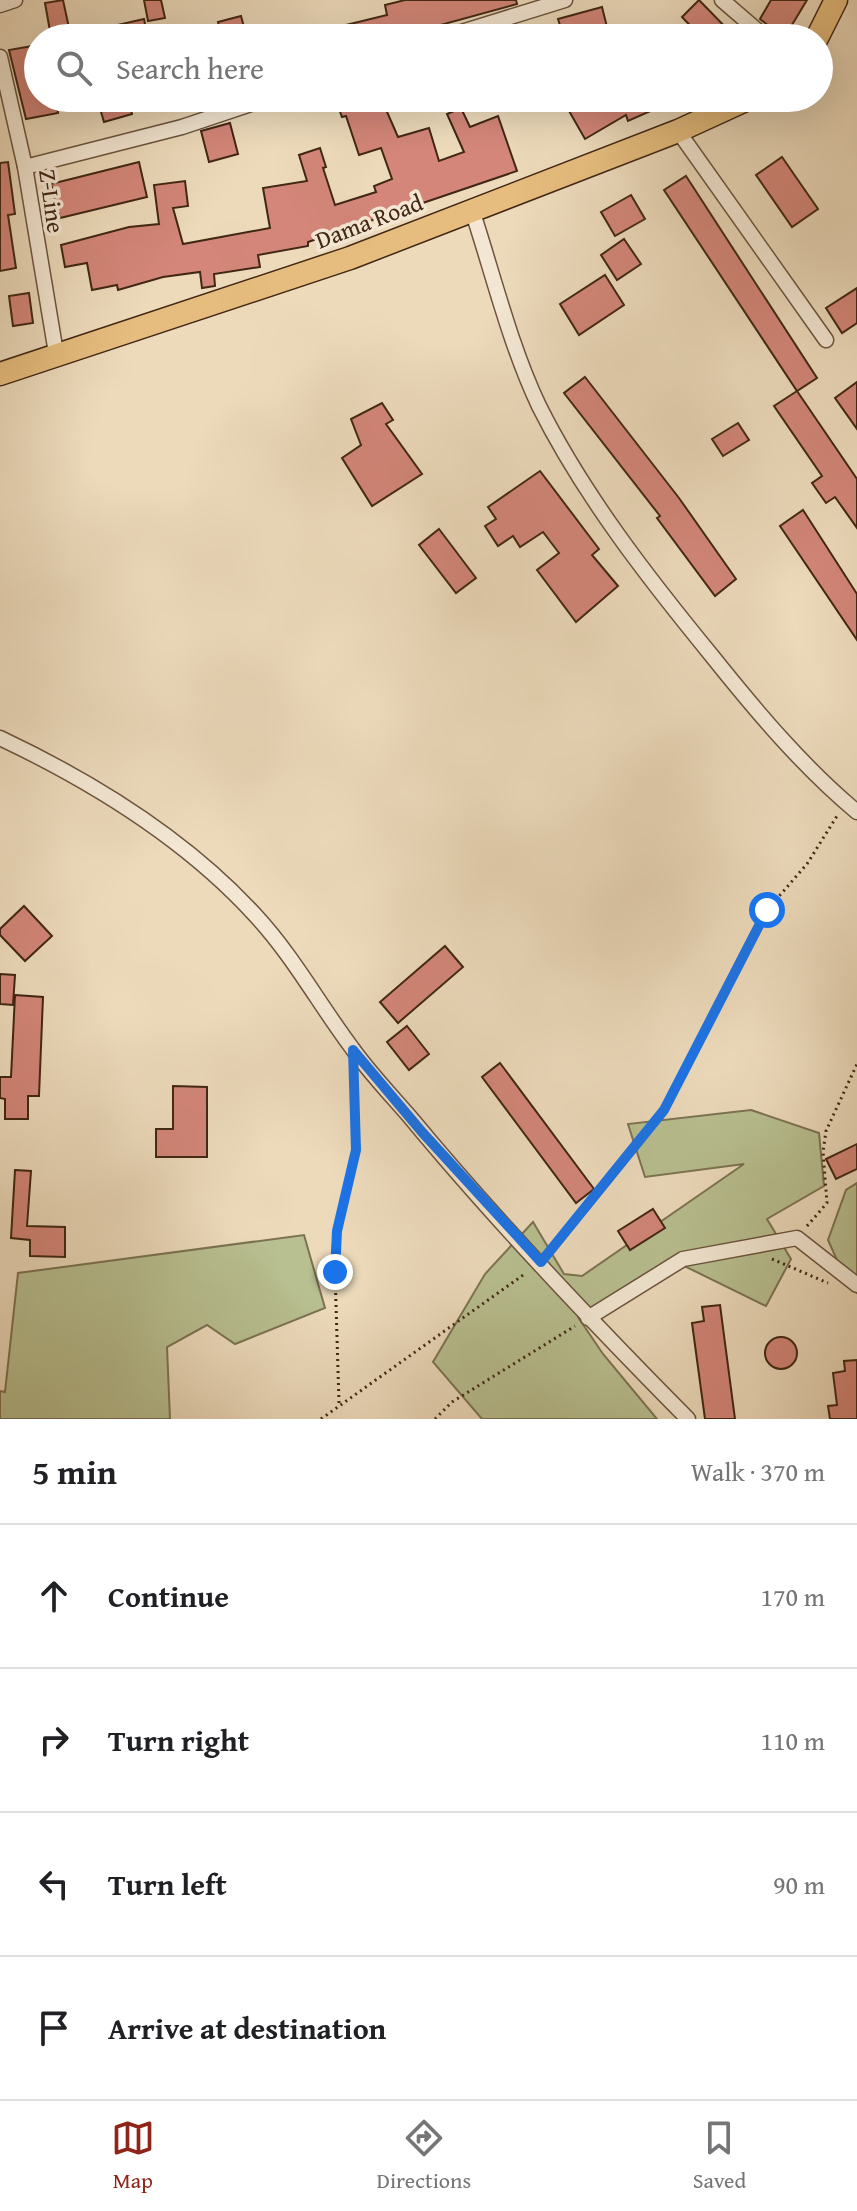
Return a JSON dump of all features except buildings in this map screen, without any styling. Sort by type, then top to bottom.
[{"type":"highway","points":[[824,24],[836,0]]},
{"type":"highway","name":"Dama Road","points":[[0,374],[350,258],[678,131],[719,112]]},
{"type":"street","points":[[0,5],[15,0]]},
{"type":"street","points":[[487,24],[565,0]]},
{"type":"street","points":[[722,0],[750,24]]},
{"type":"street","name":"Z-Line","points":[[0,57],[25,167],[56,353]]},
{"type":"street","points":[[25,167],[228,112]]},
{"type":"street","points":[[678,131],[826,340]]},
{"type":"street","points":[[472,210],[529,380],[568,456],[648,577],[760,715],[852,808]]},
{"type":"street","points":[[0,738],[48,761],[123,806],[212,870],[296,964],[353,1050],[422,1132],[588,1318],[688,1419]]},
{"type":"street","points":[[588,1318],[683,1259],[797,1238],[857,1285]]},
{"type":"path","points":[[321,1419],[339,1403],[541,1262],[664,1110],[767,910],[852,808]]},
{"type":"path","points":[[339,1403],[335,1272],[337,1231],[356,1150],[353,1050]]},
{"type":"path","points":[[797,1238],[827,1203],[823,1152],[826,1131],[857,1064]]},
{"type":"path","points":[[765,1256],[831,1284]]},
{"type":"path","points":[[435,1419],[452,1402],[588,1318]]},
{"type":"green space","points":[[751,1110],[819,1133],[824,1186],[767,1219],[791,1259],[766,1306],[672,1260],[578,1317],[603,1354],[657,1419],[482,1419],[433,1362],[485,1274],[533,1222],[564,1274],[582,1276],[744,1164],[645,1177],[628,1124]]},
{"type":"green space","points":[[857,1183],[857,1293],[845,1278],[828,1240],[846,1190]]},
{"type":"green space","points":[[304,1235],[325,1308],[235,1344],[207,1325],[167,1347],[170,1419],[0,1419],[0,1391],[5,1392],[18,1273]]},
{"type":"route","points":[[335,1272],[337,1231],[356,1150],[353,1050],[422,1132],[541,1262],[664,1110],[714,1019],[767,910]]}]
